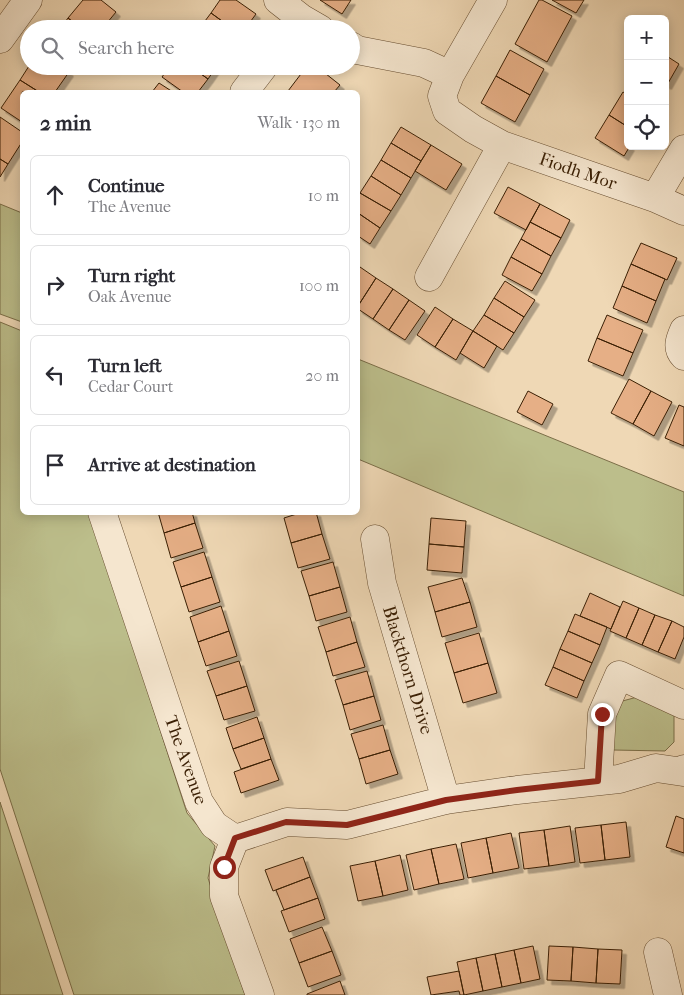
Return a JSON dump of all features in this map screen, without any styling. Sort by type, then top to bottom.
[{"type":"street","points":[[0,39],[28,0]]},
{"type":"street","points":[[278,0],[299,20]]},
{"type":"street","name":"Fiodh Mor","points":[[493,0],[450,76],[442,96],[447,111],[473,129],[502,144],[655,198],[684,211]]},
{"type":"street","points":[[360,51],[424,63],[450,76]]},
{"type":"street","points":[[246,90],[257,75]]},
{"type":"street","points":[[429,277],[502,144]]},
{"type":"street","points":[[655,198],[684,149]]},
{"type":"street","points":[[684,330],[679,340],[681,353],[684,356]]},
{"type":"street","name":"The Avenue","points":[[103,515],[198,802],[214,825],[235,838]]},
{"type":"street","name":"Blackthorn Drive","points":[[375,539],[382,583],[446,800]]},
{"type":"street","points":[[609,780],[602,714],[619,674],[684,705]]},
{"type":"street","points":[[260,995],[224,896],[224,867],[235,838],[286,822],[347,825],[446,800],[609,780],[656,768],[683,772],[684,770]]},
{"type":"street","points":[[658,952],[668,995]]},
{"type":"green space","points":[[0,204],[20,212],[20,321],[0,314]]},
{"type":"green space","points":[[0,322],[20,330],[20,515],[91,515],[187,813],[215,846],[208,878],[245,995],[74,995],[0,769]]},
{"type":"green space","points":[[360,360],[684,492],[684,596],[360,460]]},
{"type":"green space","points":[[641,696],[674,715],[674,742],[665,751],[613,750],[615,703]]},
{"type":"green space","points":[[0,802],[63,995],[0,995]]},
{"type":"building","points":[[83,0],[101,0],[116,12],[109,20],[71,20],[68,18]]},
{"type":"building","points":[[220,0],[236,0],[256,14],[252,20],[221,20],[211,13]]},
{"type":"building","points":[[320,0],[351,0],[342,14]]},
{"type":"building","points":[[539,0],[572,16],[547,62],[515,44]]},
{"type":"building","points":[[552,0],[584,0],[576,13]]},
{"type":"building","points":[[211,13],[221,20],[206,20]]},
{"type":"building","points":[[510,50],[544,69],[530,95],[496,76]]},
{"type":"building","points":[[669,58],[679,64],[669,82]]},
{"type":"building","points":[[23,75],[67,75],[56,90],[36,90],[20,80]]},
{"type":"building","points":[[163,75],[202,75],[208,79],[200,90],[180,90],[162,77]]},
{"type":"building","points":[[202,75],[211,75],[208,79]]},
{"type":"building","points":[[300,75],[327,75],[340,85],[336,90],[289,90]]},
{"type":"building","points":[[496,76],[530,95],[515,122],[481,103]]},
{"type":"building","points":[[20,80],[36,90],[20,90],[20,121],[1,108]]},
{"type":"building","points":[[159,83],[170,90],[154,90]]},
{"type":"building","points":[[623,92],[624,93],[624,124],[609,115]]},
{"type":"building","points":[[609,115],[624,124],[624,150],[628,150],[624,156],[595,138]]},
{"type":"building","points":[[0,117],[20,131],[20,145],[8,164],[0,159]]},
{"type":"building","points":[[401,127],[431,145],[421,161],[391,143]]},
{"type":"building","points":[[391,143],[421,161],[411,178],[381,160]]},
{"type":"building","points":[[431,145],[462,164],[446,190],[415,171]]},
{"type":"building","points":[[0,159],[8,164],[0,177]]},
{"type":"building","points":[[381,160],[411,178],[401,195],[371,176]]},
{"type":"building","points":[[371,176],[401,195],[391,211],[360,193]]},
{"type":"building","points":[[508,187],[540,204],[526,230],[494,213]]},
{"type":"building","points":[[360,193],[391,211],[380,228],[360,214]]},
{"type":"building","points":[[540,204],[570,220],[561,238],[530,222]]},
{"type":"building","points":[[360,214],[380,228],[370,244],[360,237]]},
{"type":"building","points":[[530,222],[561,238],[551,256],[521,239]]},
{"type":"building","points":[[521,239],[551,256],[542,274],[511,257]]},
{"type":"building","points":[[641,243],[677,258],[667,280],[631,264]]},
{"type":"building","points":[[511,257],[542,274],[532,291],[502,275]]},
{"type":"building","points":[[631,264],[665,279],[656,301],[622,286]]},
{"type":"building","points":[[360,267],[376,278],[360,303]]},
{"type":"building","points":[[376,278],[393,289],[373,319],[360,310],[360,303]]},
{"type":"building","points":[[505,281],[535,300],[524,317],[494,298]]},
{"type":"building","points":[[622,286],[656,301],[647,323],[613,308]]},
{"type":"building","points":[[393,289],[409,300],[389,330],[373,319]]},
{"type":"building","points":[[494,298],[524,317],[514,333],[484,315]]},
{"type":"building","points":[[409,300],[425,311],[405,340],[389,330]]},
{"type":"building","points":[[435,307],[453,319],[435,347],[417,335]]},
{"type":"building","points":[[484,315],[514,333],[503,350],[473,331]]},
{"type":"building","points":[[607,315],[643,330],[633,353],[597,338]]},
{"type":"building","points":[[453,319],[473,331],[456,360],[435,347]]},
{"type":"building","points":[[473,331],[497,346],[484,368],[460,353]]},
{"type":"building","points":[[597,338],[633,353],[623,376],[588,361]]},
{"type":"building","points":[[629,379],[651,391],[633,424],[611,413]]},
{"type":"building","points":[[528,391],[553,404],[542,425],[517,412]]},
{"type":"building","points":[[651,391],[672,402],[654,436],[633,424]]},
{"type":"building","points":[[679,405],[684,407],[684,446],[665,438]]},
{"type":"building","points":[[159,515],[193,515],[195,523],[164,533]]},
{"type":"building","points":[[294,515],[317,515],[322,534],[291,543],[284,518]]},
{"type":"building","points":[[431,518],[466,521],[464,547],[429,544]]},
{"type":"building","points":[[195,523],[203,548],[171,558],[164,533]]},
{"type":"building","points":[[322,534],[330,559],[298,568],[291,543]]},
{"type":"building","points":[[429,544],[464,547],[462,573],[427,570]]},
{"type":"building","points":[[204,552],[212,577],[181,587],[173,562]]},
{"type":"building","points":[[333,562],[340,587],[309,596],[301,571]]},
{"type":"building","points":[[212,577],[220,602],[189,612],[181,587]]},
{"type":"building","points":[[462,578],[470,602],[435,612],[428,587]]},
{"type":"building","points":[[340,587],[347,612],[316,621],[309,596]]},
{"type":"building","points":[[590,593],[620,607],[611,629],[580,616]]},
{"type":"building","points":[[623,601],[639,608],[626,638],[610,631]]},
{"type":"building","points":[[470,602],[477,627],[442,637],[435,612]]},
{"type":"building","points":[[221,606],[229,631],[198,642],[190,617]]},
{"type":"building","points":[[639,608],[655,615],[642,645],[626,638]]},
{"type":"building","points":[[575,614],[607,627],[600,645],[568,631]]},
{"type":"building","points":[[655,615],[672,621],[658,652],[642,645]]},
{"type":"building","points":[[350,617],[357,642],[326,652],[318,627]]},
{"type":"building","points":[[672,621],[684,627],[684,637],[675,659],[658,652]]},
{"type":"building","points":[[229,631],[237,656],[206,666],[198,642]]},
{"type":"building","points":[[568,631],[600,645],[592,663],[560,649]]},
{"type":"building","points":[[479,633],[488,663],[454,673],[445,643]]},
{"type":"building","points":[[357,642],[365,667],[333,676],[326,652]]},
{"type":"building","points":[[560,649],[592,663],[584,681],[553,667]]},
{"type":"building","points":[[239,661],[247,686],[216,696],[207,671]]},
{"type":"building","points":[[488,663],[497,693],[463,703],[454,673]]},
{"type":"building","points":[[553,667],[584,681],[577,698],[545,685]]},
{"type":"building","points":[[367,671],[374,696],[343,705],[335,680]]},
{"type":"building","points":[[247,686],[255,711],[224,720],[216,696]]},
{"type":"building","points":[[374,696],[381,720],[350,730],[343,705]]},
{"type":"building","points":[[257,717],[264,738],[233,749],[226,728]]},
{"type":"building","points":[[383,725],[390,750],[359,759],[351,734]]},
{"type":"building","points":[[264,738],[271,759],[241,769],[233,749]]},
{"type":"building","points":[[390,750],[398,774],[366,784],[359,759]]},
{"type":"building","points":[[271,759],[279,780],[241,793],[234,772]]},
{"type":"building","points":[[676,816],[684,819],[684,853],[666,847]]},
{"type":"building","points":[[626,822],[630,857],[605,860],[601,825]]},
{"type":"building","points":[[601,825],[605,860],[580,863],[575,828]]},
{"type":"building","points":[[570,826],[575,862],[549,866],[544,830]]},
{"type":"building","points":[[544,830],[549,866],[524,869],[519,833]]},
{"type":"building","points":[[511,833],[519,868],[493,873],[486,838]]},
{"type":"building","points":[[486,838],[493,873],[468,878],[461,843]]},
{"type":"building","points":[[456,844],[464,879],[439,884],[431,849]]},
{"type":"building","points":[[431,849],[439,884],[414,890],[406,855]]},
{"type":"building","points":[[400,855],[408,890],[383,896],[375,861]]},
{"type":"building","points":[[303,857],[310,877],[273,891],[265,870]]},
{"type":"building","points":[[375,861],[383,896],[358,901],[350,866]]},
{"type":"building","points":[[310,877],[318,898],[284,910],[276,890]]},
{"type":"building","points":[[318,898],[325,919],[289,932],[281,911]]},
{"type":"building","points":[[322,927],[332,951],[299,963],[290,939]]},
{"type":"building","points":[[533,946],[540,979],[521,983],[514,950]]},
{"type":"building","points":[[549,946],[573,947],[571,981],[547,980]]},
{"type":"building","points":[[573,947],[598,949],[596,983],[571,981]]},
{"type":"building","points":[[598,949],[622,950],[620,984],[596,983]]},
{"type":"building","points":[[514,950],[521,983],[502,987],[495,954]]},
{"type":"building","points":[[332,951],[341,975],[308,987],[299,963]]},
{"type":"building","points":[[495,954],[502,987],[483,991],[476,958]]},
{"type":"building","points":[[476,958],[483,991],[464,995],[457,962]]},
{"type":"building","points":[[459,971],[464,995],[460,995],[459,991],[431,995],[427,977]]},
{"type":"building","points":[[340,981],[345,995],[307,995],[307,994]]},
{"type":"route","points":[[224,867],[235,838],[286,822],[347,825],[446,800],[598,781],[602,714]]}]
